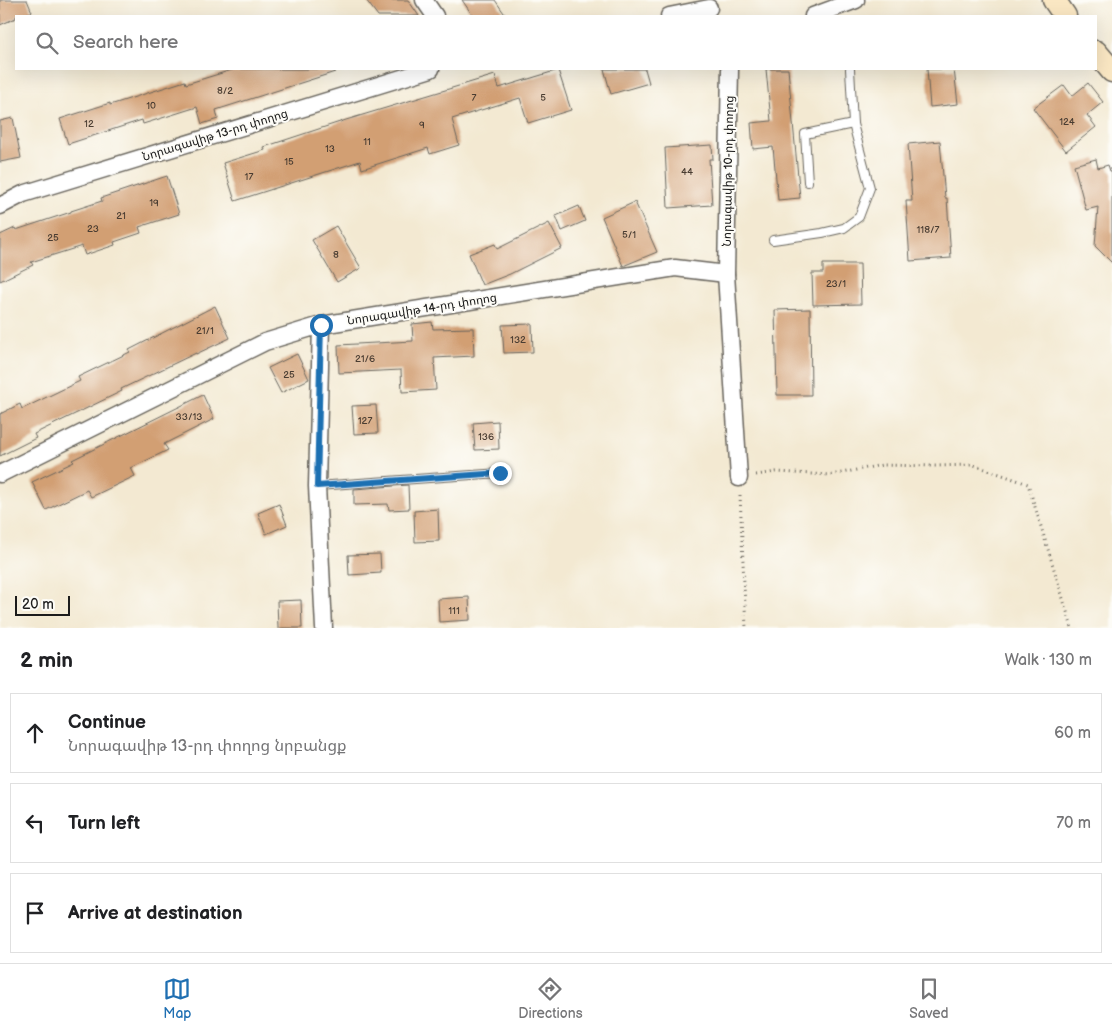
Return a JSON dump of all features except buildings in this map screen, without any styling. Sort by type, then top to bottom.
[{"type":"main road","points":[[1054,0],[1064,15]]},
{"type":"main road","points":[[1097,53],[1112,71]]},
{"type":"street","points":[[424,0],[434,15]]},
{"type":"street","points":[[816,15],[850,5]]},
{"type":"street","points":[[674,15],[709,8]]},
{"type":"street","name":"Նորագավիթ 13-րդ փողոց","points":[[0,206],[23,194],[428,70]]},
{"type":"street","name":"Նորագավիթ 10-րդ փողոց","points":[[730,70],[726,274],[739,478]]},
{"type":"street","name":"Նորագավիթ 14-րդ փողոց","points":[[0,474],[266,342],[321,325],[675,268],[726,274]]},
{"type":"street","points":[[321,325],[317,486],[324,628]]},
{"type":"lane","points":[[773,240],[844,228],[859,217],[870,188],[853,124],[850,70]]},
{"type":"lane","points":[[808,182],[805,134],[853,124]]},
{"type":"lane","points":[[317,486],[500,473]]},
{"type":"path","points":[[746,628],[739,478],[776,472],[831,475],[882,464],[974,465],[1028,484],[1072,628]]},
{"type":"route","points":[[321,325],[317,486],[500,473]]}]
